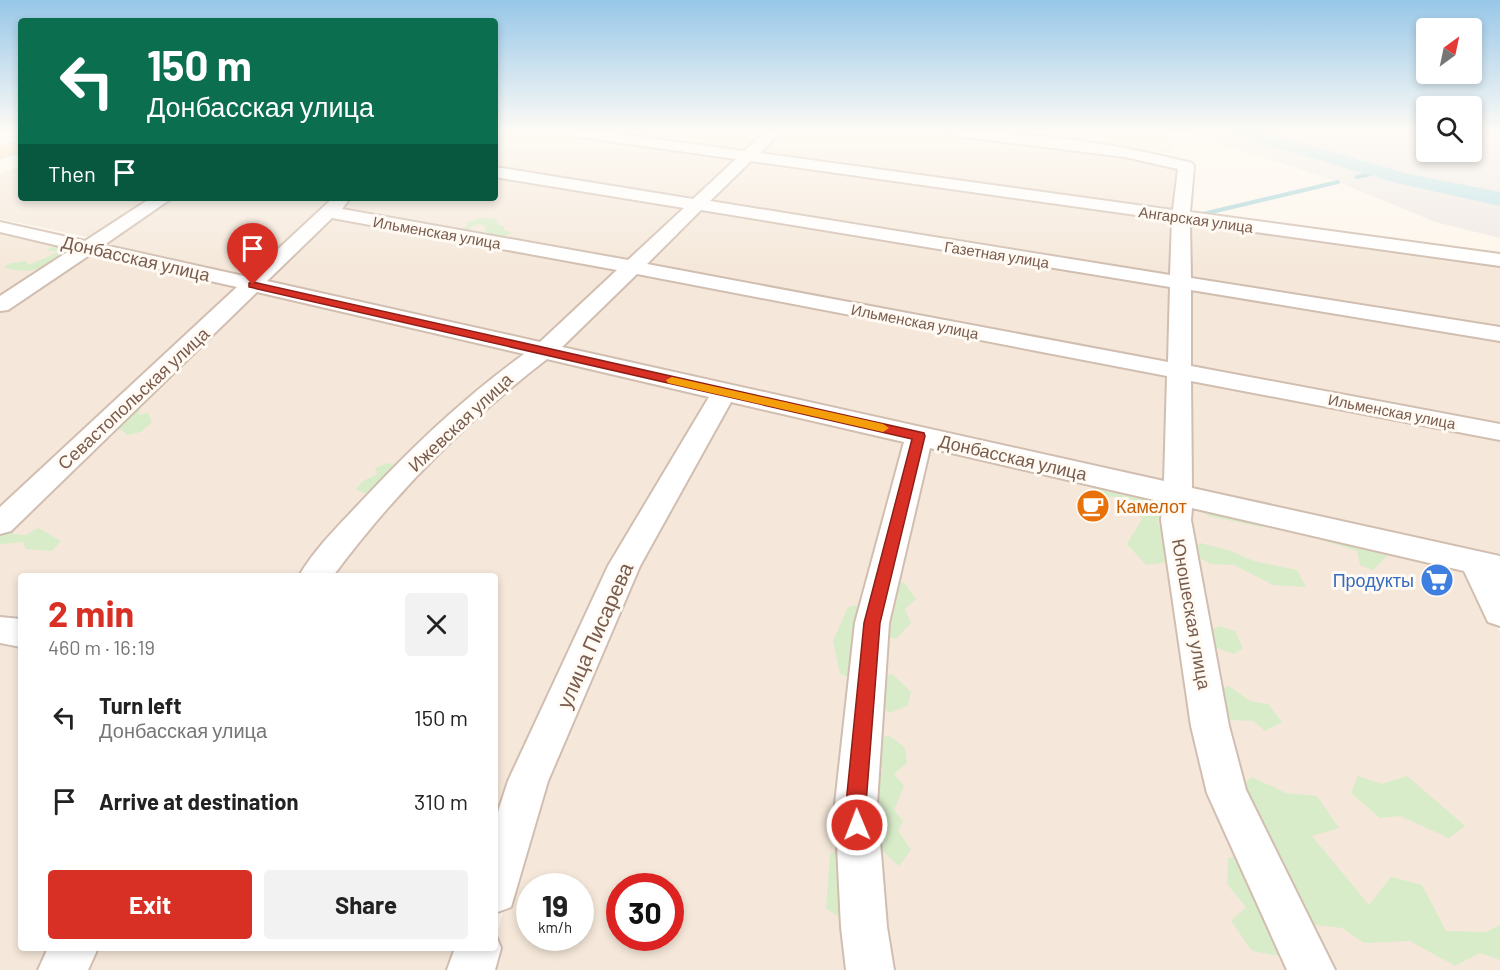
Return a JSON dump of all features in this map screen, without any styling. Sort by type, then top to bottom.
[{"type":"street","name":"Газетная улица","points":[[527,177],[1500,334]]},
{"type":"street","name":"Ижевская улица","points":[[317,573],[340,544],[424,451],[491,390],[543,351],[725,177]]},
{"type":"street","name":"Ангарская улица","points":[[898,177],[1500,260]]},
{"type":"street","name":"Юношеская улица","points":[[1185,177],[1181,217],[1181,370],[1176,520],[1210,726],[1227,793],[1311,970]]},
{"type":"street","points":[[0,305],[159,201]]},
{"type":"street","name":"Ильменская улица","points":[[337,205],[632,267],[1500,432]]},
{"type":"street","name":"Севастопольская улица","points":[[0,524],[337,205]]},
{"type":"street","name":"Донбасская улица","points":[[0,228],[1488,565]]},
{"type":"street","name":"улица Писарева","points":[[498,881],[528,781],[624,566],[724,392]]},
{"type":"street","points":[[870,970],[864,927],[856,804],[871,634],[919,436]]},
{"type":"street","points":[[1488,565],[1500,613]]},
{"type":"street","points":[[0,630],[18,633]]},
{"type":"street","points":[[62,970],[73,951]]},
{"type":"street","points":[[471,970],[477,951]]},
{"type":"shaded area","points":[[0,177],[18,177],[18,201],[155,201],[98,239],[0,219]]},
{"type":"shaded area","points":[[498,177],[516,177],[690,205],[632,262],[340,212],[347,201],[498,201]]},
{"type":"shaded area","points":[[537,177],[722,177],[698,201]]},
{"type":"shaded area","points":[[732,177],[878,177],[1174,219],[1177,279],[708,203]]},
{"type":"shaded area","points":[[924,177],[1179,177],[1179,214]]},
{"type":"shaded area","points":[[1325,177],[1500,177],[1500,238],[1435,222]]},
{"type":"shaded area","points":[[163,201],[337,201],[253,279],[99,245]]},
{"type":"shaded area","points":[[699,209],[1164,283],[1175,289],[1175,364],[641,266]]},
{"type":"shaded area","points":[[334,218],[621,267],[542,346],[264,283],[328,220]]},
{"type":"shaded area","points":[[1186,222],[1500,261],[1500,331],[1189,280]]},
{"type":"shaded area","points":[[0,231],[79,248],[0,303]]},
{"type":"shaded area","points":[[93,252],[244,287],[0,520],[0,309]]},
{"type":"shaded area","points":[[634,272],[1168,371],[1167,484],[561,350],[559,344]]},
{"type":"shaded area","points":[[1190,287],[1500,337],[1500,429],[1188,365]]},
{"type":"shaded area","points":[[260,290],[527,352],[310,573],[18,573],[18,628],[0,625],[0,532],[251,292]]},
{"type":"shaded area","points":[[547,357],[713,395],[498,844],[498,573],[327,573],[431,452]]},
{"type":"shaded area","points":[[1189,379],[1500,436],[1500,561],[1204,494],[1191,484]]},
{"type":"shaded area","points":[[736,400],[905,438],[865,616],[856,970],[487,970],[492,951],[498,951],[498,930],[540,779],[631,567],[725,402]]},
{"type":"shaded area","points":[[934,445],[1144,492],[1168,510],[1193,693],[1300,970],[889,970],[868,804],[879,625],[921,449]]},
{"type":"shaded area","points":[[1196,504],[1469,566],[1500,632],[1500,970],[1326,970],[1242,793],[1184,507]]},
{"type":"shaded area","points":[[0,639],[18,641],[18,951],[60,951],[49,970],[0,970]]},
{"type":"shaded area","points":[[84,951],[465,951],[459,970],[74,970]]},
{"type":"green space","points":[[480,218],[496,219],[498,225],[504,226],[504,230],[512,233],[495,239],[487,237],[491,234],[484,231],[487,227],[479,224],[471,227],[469,231],[457,231],[467,226],[466,223]]},
{"type":"green space","points":[[52,247],[69,247],[64,251],[71,252],[39,269],[24,271],[4,268],[8,264],[25,261],[29,265],[58,252],[46,250]]},
{"type":"green space","points":[[131,408],[141,408],[138,415],[148,413],[152,422],[141,432],[127,435],[122,430],[110,429]]},
{"type":"green space","points":[[387,463],[401,466],[396,473],[382,476],[385,484],[378,492],[364,493],[356,489],[363,481],[377,474],[375,468]]},
{"type":"green space","points":[[1087,483],[1152,498],[1167,508],[1157,522],[1171,543],[1169,562],[1146,565],[1127,544],[1142,519],[1130,506],[1130,498],[1103,496]]},
{"type":"green space","points":[[1188,500],[1374,538],[1388,555],[1373,570],[1360,565],[1357,551],[1289,530],[1277,523],[1261,527],[1208,516]]},
{"type":"green space","points":[[18,523],[13,534],[26,535],[38,528],[61,541],[52,551],[26,549],[23,542],[0,544],[0,530]]},
{"type":"green space","points":[[1200,543],[1228,550],[1254,561],[1297,570],[1306,587],[1273,585],[1234,565],[1210,564],[1191,552]]},
{"type":"green space","points":[[904,582],[916,599],[905,609],[911,623],[896,639],[884,635],[880,617],[895,605],[887,588]]},
{"type":"green space","points":[[861,605],[854,679],[840,674],[833,641],[848,607]]},
{"type":"green space","points":[[1219,626],[1235,631],[1243,648],[1234,654],[1214,647],[1207,633]]},
{"type":"green space","points":[[892,674],[911,692],[908,705],[890,713],[874,703],[873,681]]},
{"type":"green space","points":[[1229,686],[1250,701],[1268,704],[1282,722],[1265,731],[1253,721],[1231,720],[1213,693]]},
{"type":"green space","points":[[890,736],[905,748],[907,763],[894,774],[904,786],[894,810],[903,821],[898,831],[911,850],[899,866],[877,846],[886,831],[874,816],[875,780],[883,769],[872,755],[875,738]]},
{"type":"green space","points":[[1358,776],[1382,784],[1407,776],[1465,826],[1449,838],[1400,816],[1380,818],[1351,793]]},
{"type":"green space","points":[[1252,777],[1286,793],[1317,796],[1339,828],[1312,836],[1369,905],[1391,877],[1422,885],[1446,931],[1486,932],[1500,925],[1500,960],[1480,953],[1455,966],[1410,941],[1364,943],[1342,928],[1299,923],[1279,956],[1252,951],[1231,921],[1246,907],[1227,884],[1228,858],[1263,853],[1235,791]]},
{"type":"green space","points":[[842,849],[851,906],[840,918],[826,908],[830,854]]},
{"type":"waterway","points":[[1398,177],[1500,199]]},
{"type":"waterway","points":[[1203,214],[1338,182]]},
{"type":"slow traffic","points":[[672,380],[883,428]]},
{"type":"place","name":"Камелот","points":[[1093,506]]},
{"type":"place","name":"Продукты","points":[[1437,580]]},
{"type":"route","points":[[253,285],[919,436],[872,623],[856,804],[857,825]]}]
